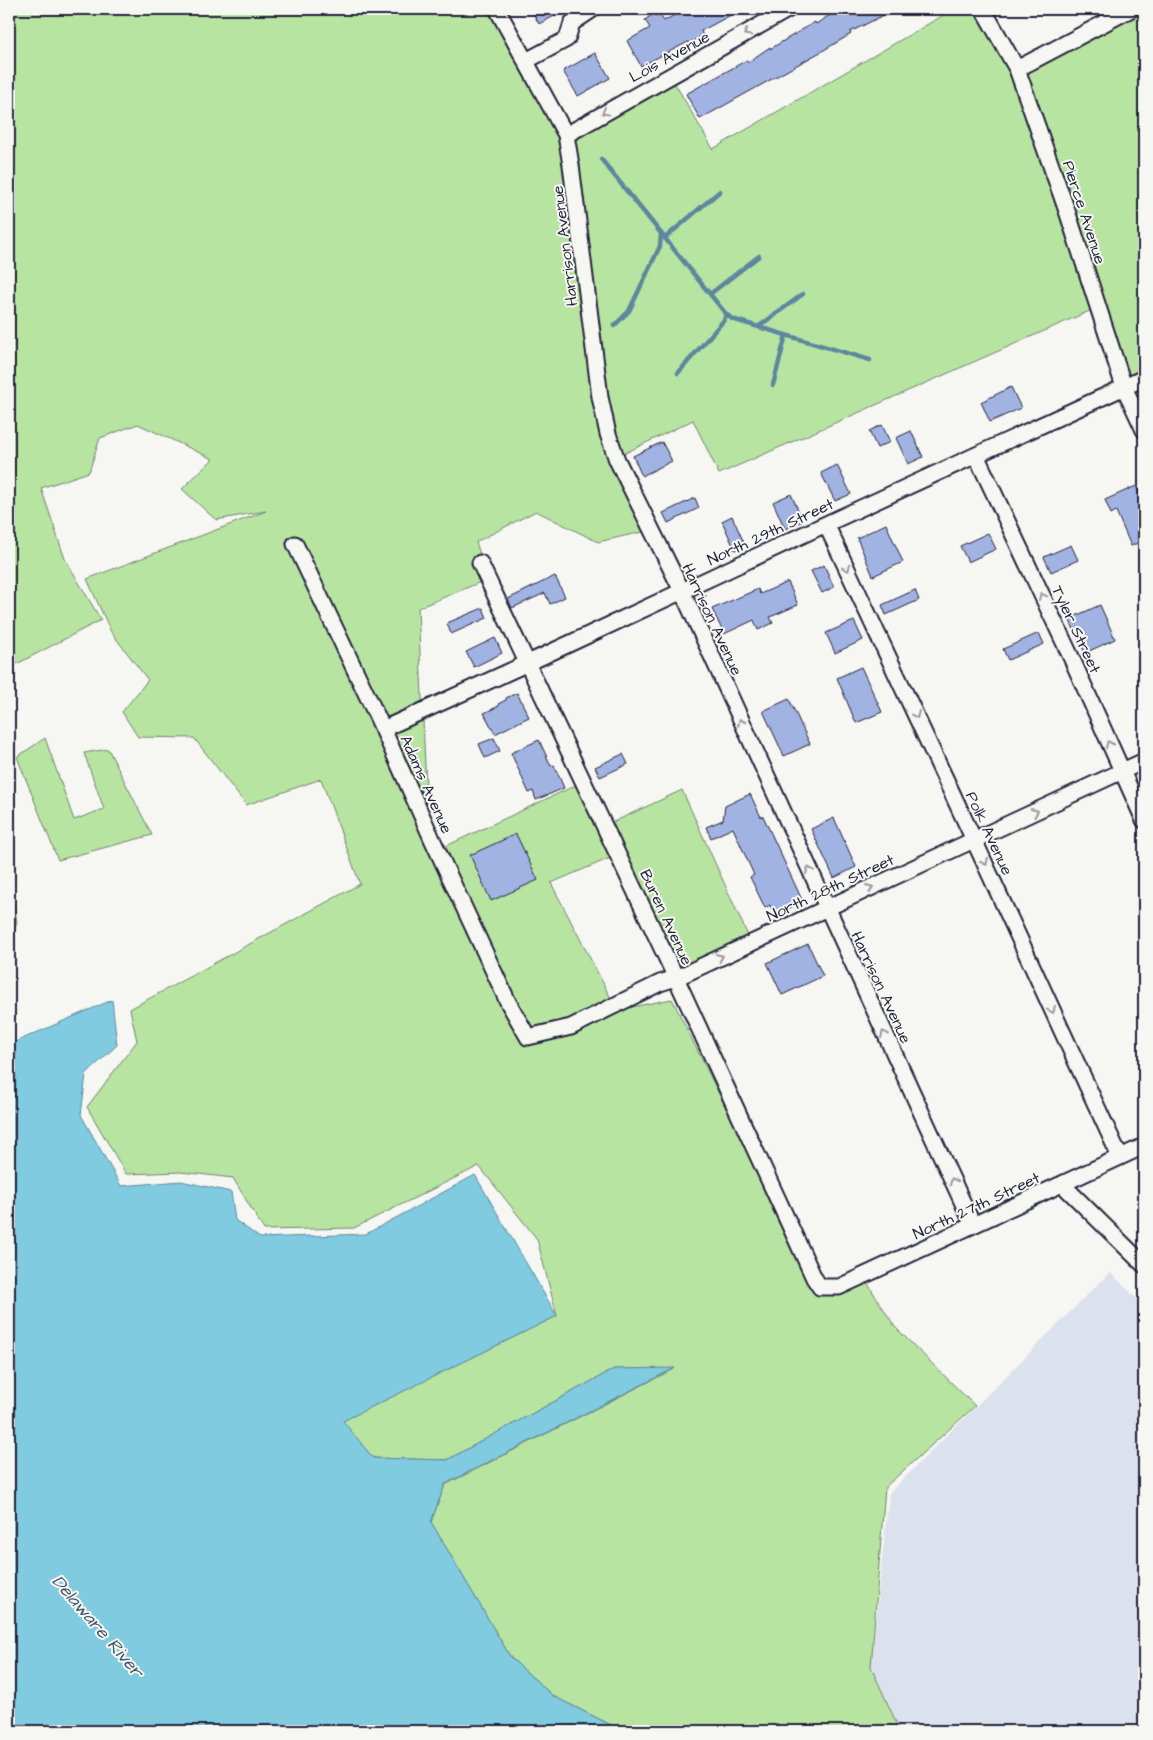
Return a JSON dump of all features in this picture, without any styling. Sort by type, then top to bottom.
[{"type":"street","name":"Harrison Avenue","points":[[496,9],[566,135],[600,397],[608,434],[617,460],[682,591],[973,1225]]},
{"type":"street","points":[[526,61],[567,38],[572,23],[593,9]]},
{"type":"street","name":"Lois Avenue","points":[[566,135],[789,9]]},
{"type":"street","name":"Pierce Avenue","points":[[983,9],[1017,69],[1064,202],[1124,387],[1144,430]]},
{"type":"street","points":[[1017,69],[1131,9]]},
{"type":"street","name":"North 29th Street","points":[[383,729],[528,664],[1144,378]]},
{"type":"street","name":"Tyler Street","points":[[976,455],[1071,657],[1144,820]]},
{"type":"street","name":"Polk Avenue","points":[[826,524],[1120,1157]]},
{"type":"street","name":"Adams Avenue","points":[[295,544],[383,729],[508,1002],[528,1037]]},
{"type":"street","name":"Buren Avenue","points":[[480,563],[676,978],[814,1278],[820,1286]]},
{"type":"street","name":"North 28th Street","points":[[528,1037],[571,1027],[660,983],[676,978],[1144,762]]},
{"type":"street","name":"North 27th Street","points":[[820,1286],[839,1287],[1144,1146]]},
{"type":"street","points":[[1062,1184],[1144,1265]]},
{"type":"shaded area","points":[[1110,1272],[1144,1306],[1144,1731],[900,1731],[871,1667],[889,1493]]},
{"type":"green space","points":[[9,9],[501,9],[576,140],[674,82],[713,149],[954,9],[988,9],[1018,61],[1115,9],[1144,9],[1144,376],[1118,388],[1094,309],[719,474],[693,420],[619,456],[651,530],[598,542],[536,511],[476,542],[488,579],[418,608],[429,854],[587,780],[609,824],[682,790],[749,938],[677,972],[622,853],[551,883],[617,1010],[672,999],[815,1288],[859,1270],[895,1327],[975,1406],[885,1487],[871,1667],[900,1731],[621,1731],[553,1696],[511,1658],[431,1522],[445,1485],[674,1369],[614,1369],[447,1460],[373,1458],[342,1421],[557,1316],[537,1239],[479,1166],[354,1228],[264,1230],[233,1178],[181,1172],[126,1174],[87,1107],[137,1041],[130,1009],[360,884],[321,779],[246,805],[194,738],[138,737],[122,712],[148,680],[111,632],[87,579],[266,511],[216,520],[182,489],[213,459],[138,424],[100,438],[89,472],[41,488],[65,559],[101,620],[9,668]]},
{"type":"green space","points":[[45,738],[74,820],[104,809],[84,753],[108,749],[152,835],[58,860],[17,757]]},
{"type":"green space","points":[[9,878],[17,922],[13,934],[9,936]]},
{"type":"water","name":"Delaware River","points":[[112,1000],[117,1045],[86,1074],[81,1115],[121,1186],[181,1181],[231,1192],[235,1220],[260,1238],[366,1234],[475,1175],[557,1316],[343,1421],[373,1458],[447,1460],[614,1369],[675,1368],[445,1484],[431,1522],[511,1658],[553,1696],[621,1731],[9,1731],[9,1033],[15,1042]]},
{"type":"building","points":[[531,9],[568,9],[539,24]]},
{"type":"building","points":[[685,9],[742,9],[701,31],[703,36],[641,66],[627,41],[650,28],[645,20],[657,11],[664,21]]},
{"type":"building","points":[[839,9],[896,9],[850,32],[851,34],[824,50],[700,119],[686,94],[747,60],[748,62],[770,47],[770,49],[815,22],[816,24]]},
{"type":"building","points":[[595,53],[610,78],[578,96],[563,71]]},
{"type":"building","points":[[1011,387],[1021,408],[990,422],[981,402]]},
{"type":"building","points":[[882,425],[890,442],[877,448],[869,431]]},
{"type":"building","points":[[911,431],[923,457],[908,464],[896,438]]},
{"type":"building","points":[[662,442],[672,461],[642,476],[633,456]]},
{"type":"building","points":[[837,465],[851,494],[835,501],[821,473]]},
{"type":"building","points":[[1136,486],[1144,504],[1144,540],[1131,546],[1116,511],[1111,514],[1105,500]]},
{"type":"building","points":[[791,494],[803,521],[785,529],[773,502]]},
{"type":"building","points":[[695,498],[699,508],[668,523],[663,513]]},
{"type":"building","points":[[732,516],[745,545],[735,550],[722,521]]},
{"type":"building","points":[[886,524],[903,562],[873,576],[857,538]]},
{"type":"building","points":[[988,533],[996,549],[968,562],[960,546]]},
{"type":"building","points":[[1071,545],[1078,560],[1051,572],[1044,557]]},
{"type":"building","points":[[824,565],[834,587],[822,593],[811,571]]},
{"type":"building","points":[[555,576],[565,597],[550,604],[545,593],[512,608],[508,599]]},
{"type":"building","points":[[788,582],[798,605],[770,617],[773,623],[758,630],[754,620],[724,634],[712,609],[758,589],[760,594]]},
{"type":"building","points":[[915,590],[919,600],[886,615],[882,605]]},
{"type":"building","points":[[1100,605],[1115,639],[1085,653],[1069,619]]},
{"type":"building","points":[[483,608],[487,618],[451,634],[447,623]]},
{"type":"building","points":[[854,621],[863,640],[835,653],[826,633]]},
{"type":"building","points":[[1039,633],[1044,644],[1008,660],[1003,649]]},
{"type":"building","points":[[495,638],[502,653],[474,667],[466,652]]},
{"type":"building","points":[[861,667],[882,712],[856,723],[837,678]]},
{"type":"building","points":[[517,693],[529,717],[495,734],[484,713],[499,706],[498,704],[506,700],[506,698]]},
{"type":"building","points":[[789,699],[810,744],[784,756],[763,711]]},
{"type":"building","points":[[494,738],[500,751],[485,758],[479,744]]},
{"type":"building","points":[[539,740],[551,766],[554,765],[564,788],[536,800],[533,791],[529,793],[511,753]]},
{"type":"building","points":[[623,754],[628,764],[600,777],[595,767]]},
{"type":"building","points":[[750,794],[761,817],[763,816],[803,902],[774,915],[770,905],[765,908],[750,877],[754,875],[733,828],[711,838],[706,827],[723,820],[725,806]]},
{"type":"building","points":[[834,818],[856,867],[834,878],[811,829]]},
{"type":"building","points":[[516,834],[538,880],[491,901],[470,855]]},
{"type":"building","points":[[808,944],[823,976],[782,995],[767,963]]},
{"type":"waterway","points":[[601,159],[732,319],[870,360]]},
{"type":"waterway","points":[[665,238],[720,191]]},
{"type":"waterway","points":[[614,326],[629,311],[660,246],[661,233]]},
{"type":"waterway","points":[[710,294],[759,256]]},
{"type":"waterway","points":[[758,327],[803,294]]},
{"type":"waterway","points":[[678,373],[724,320],[726,314]]},
{"type":"waterway","points":[[773,385],[786,335]]}]
